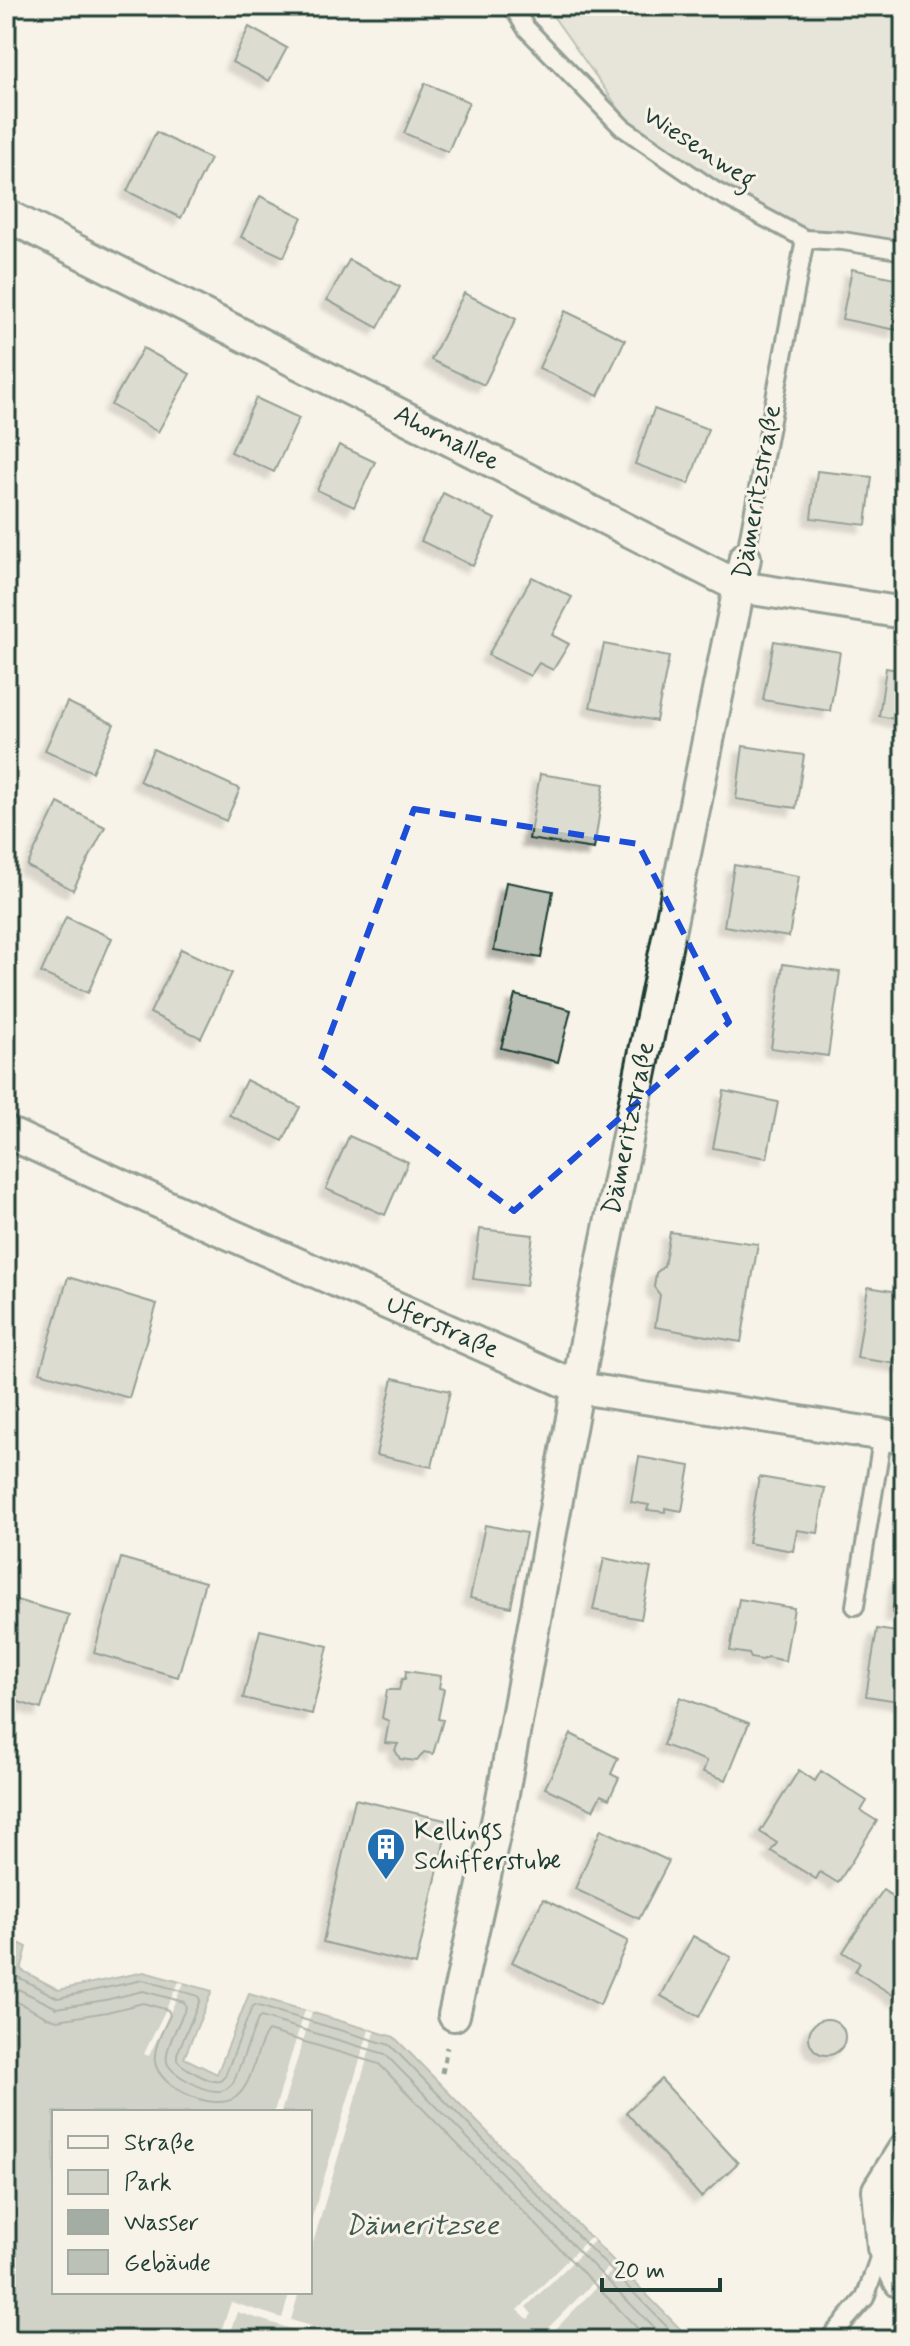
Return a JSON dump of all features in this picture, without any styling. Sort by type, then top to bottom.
[{"type":"street","name":"Ahornallee","points":[[6,215],[743,573],[904,613]]},
{"type":"street","name":"Dämeritzstraße","points":[[454,2015],[501,1804],[585,1347],[743,573]]},
{"type":"street","name":"Uferstraße","points":[[6,1132],[579,1388],[894,1436]]},
{"type":"street","points":[[902,2283],[883,2248],[878,2190],[904,2149]]},
{"type":"lane","name":"Wiesenweg","points":[[512,6],[526,28],[622,127],[715,191],[805,239],[843,241],[904,251]]},
{"type":"lane","name":"Dämeritzstraße","points":[[743,573],[805,239]]},
{"type":"lane","points":[[855,1606],[894,1436]]},
{"type":"lane","points":[[828,2340],[865,2298],[883,2248]]},
{"type":"highlighted area","points":[[414,809],[638,844],[729,1022],[514,1211],[319,1064]]},
{"type":"green space","points":[[546,6],[904,6],[904,257],[849,245],[749,211],[629,123]]},
{"type":"water","name":"Dämeritzsee","points":[[6,1937],[27,1947],[21,1970],[59,1990],[144,1972],[212,1991],[184,2058],[217,2074],[249,1994],[394,2037],[691,2340],[6,2340]]},
{"type":"pier","points":[[179,1982],[184,1983],[149,2056],[144,2054]]},
{"type":"pier","points":[[305,2010],[312,2012],[282,2110],[275,2110]]},
{"type":"pier","points":[[369,2030],[375,2032],[312,2246],[312,2217]]},
{"type":"pier","points":[[590,2237],[594,2241],[526,2307],[532,2314],[528,2319],[518,2310]]},
{"type":"pier","points":[[614,2262],[618,2265],[548,2340],[536,2340]]},
{"type":"pier","points":[[289,2294],[298,2294],[291,2320],[354,2340],[327,2340],[237,2312],[227,2340],[218,2340],[231,2302],[282,2318]]},
{"type":"building","points":[[249,27],[287,48],[269,81],[232,62]]},
{"type":"building","points":[[425,83],[469,102],[448,152],[404,133]]},
{"type":"building","points":[[156,132],[210,159],[181,218],[127,191]]},
{"type":"building","points":[[260,196],[302,217],[284,257],[241,237]]},
{"type":"building","points":[[349,260],[400,287],[378,328],[327,300]]},
{"type":"building","points":[[852,269],[904,280],[896,330],[842,319]]},
{"type":"building","points":[[464,293],[516,319],[484,385],[431,360]]},
{"type":"building","points":[[565,311],[625,340],[598,396],[539,368]]},
{"type":"building","points":[[143,348],[190,374],[158,432],[111,405]]},
{"type":"building","points":[[256,398],[299,418],[274,472],[231,452]]},
{"type":"building","points":[[654,409],[708,429],[689,484],[635,464]]},
{"type":"building","points":[[339,445],[375,462],[354,507],[317,490]]},
{"type":"building","points":[[817,471],[872,477],[866,525],[811,518]]},
{"type":"building","points":[[443,493],[495,519],[473,566],[421,541]]},
{"type":"building","points":[[532,577],[572,597],[552,635],[569,644],[553,670],[539,663],[530,676],[488,655]]},
{"type":"building","points":[[774,641],[840,652],[830,711],[763,700]]},
{"type":"building","points":[[604,644],[669,657],[656,721],[590,707]]},
{"type":"building","points":[[886,668],[904,671],[904,721],[879,716]]},
{"type":"building","points":[[67,702],[114,724],[92,772],[45,750]]},
{"type":"building","points":[[743,746],[804,755],[796,808],[736,799]]},
{"type":"building","points":[[153,749],[240,789],[226,821],[139,781]]},
{"type":"building","points":[[540,774],[604,784],[594,849],[529,839]]},
{"type":"building","points":[[58,803],[105,827],[73,890],[27,866]]},
{"type":"building","points":[[734,865],[799,876],[789,937],[724,926]]},
{"type":"building","points":[[506,882],[553,891],[541,958],[494,950]]},
{"type":"building","points":[[66,917],[112,938],[88,993],[41,973]]},
{"type":"building","points":[[181,949],[232,973],[201,1038],[150,1013]]},
{"type":"building","points":[[783,964],[840,972],[828,1056],[771,1048]]},
{"type":"building","points":[[515,995],[571,1010],[558,1062],[501,1048]]},
{"type":"building","points":[[246,1080],[300,1107],[283,1141],[229,1115]]},
{"type":"building","points":[[724,1091],[778,1102],[767,1158],[713,1148]]},
{"type":"building","points":[[349,1136],[408,1162],[385,1215],[326,1189]]},
{"type":"building","points":[[480,1229],[533,1235],[526,1286],[473,1279]]},
{"type":"building","points":[[670,1232],[758,1244],[741,1342],[655,1327],[660,1295],[654,1287],[656,1273],[664,1266]]},
{"type":"building","points":[[68,1277],[157,1304],[129,1398],[40,1372]]},
{"type":"building","points":[[868,1287],[904,1293],[904,1365],[857,1358]]},
{"type":"building","points":[[393,1378],[450,1391],[432,1467],[376,1455]]},
{"type":"building","points":[[639,1457],[690,1466],[682,1511],[665,1508],[665,1512],[647,1510],[649,1505],[631,1502]]},
{"type":"building","points":[[759,1477],[825,1488],[818,1533],[797,1530],[793,1551],[748,1543]]},
{"type":"building","points":[[485,1525],[526,1533],[511,1607],[470,1598]]},
{"type":"building","points":[[121,1558],[205,1582],[178,1677],[94,1653]]},
{"type":"building","points":[[604,1558],[651,1568],[641,1619],[593,1610]]},
{"type":"building","points":[[898,1578],[904,1579],[904,1615],[892,1613]]},
{"type":"building","points":[[6,1597],[69,1615],[41,1709],[6,1698]]},
{"type":"building","points":[[739,1599],[794,1608],[785,1661],[767,1657],[762,1660],[751,1658],[749,1654],[730,1651]]},
{"type":"building","points":[[877,1629],[904,1633],[904,1702],[866,1696]]},
{"type":"building","points":[[260,1630],[328,1646],[312,1714],[243,1698]]},
{"type":"building","points":[[406,1671],[441,1676],[439,1688],[444,1689],[438,1719],[443,1720],[433,1754],[424,1752],[417,1761],[400,1759],[395,1750],[398,1744],[385,1743],[389,1721],[382,1718],[387,1690],[399,1690]]},
{"type":"building","points":[[680,1697],[749,1723],[726,1780],[703,1772],[707,1761],[663,1745]]},
{"type":"building","points":[[571,1734],[618,1758],[611,1774],[619,1778],[609,1799],[601,1795],[593,1810],[545,1788]]},
{"type":"building","points":[[799,1770],[815,1781],[821,1771],[867,1801],[861,1811],[877,1821],[838,1883],[820,1872],[816,1879],[771,1851],[777,1843],[760,1832]]},
{"type":"building","name":"Kellings Schifferstube","points":[[355,1799],[449,1821],[416,1965],[323,1942]]},
{"type":"building","points":[[601,1829],[669,1861],[639,1919],[575,1889]]},
{"type":"building","points":[[883,1890],[898,1900],[904,1892],[904,1993],[899,1999],[855,1971],[860,1963],[843,1952]]},
{"type":"building","points":[[543,1899],[628,1941],[600,2005],[512,1962]]},
{"type":"building","points":[[693,1936],[731,1957],[699,2017],[661,1996]]},
{"type":"building","points":[[827,2019],[839,2025],[845,2037],[839,2049],[827,2055],[815,2049],[809,2037],[815,2025]]},
{"type":"building","points":[[661,2079],[738,2163],[701,2197],[626,2112]]},
{"type":"place","name":"Kellings Schifferstube","points":[[386,1881]]}]
